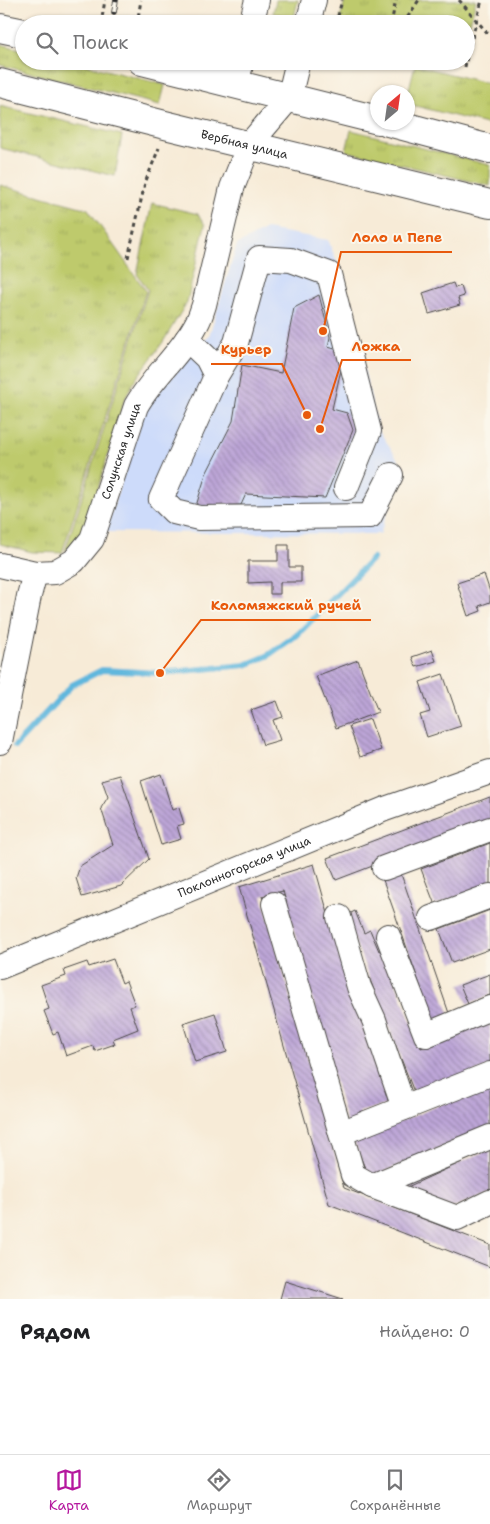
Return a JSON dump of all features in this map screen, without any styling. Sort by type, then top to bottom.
[{"type":"main road","points":[[0,28],[15,31]]},
{"type":"main road","points":[[215,70],[239,73],[290,98],[370,118]]},
{"type":"main road","name":"Вербная улица","points":[[0,83],[490,204]]},
{"type":"main road","points":[[415,129],[490,149]]},
{"type":"street","points":[[257,0],[260,15]]},
{"type":"street","points":[[310,15],[314,0]]},
{"type":"street","points":[[290,98],[296,70]]},
{"type":"street","name":"Солунская улица","points":[[35,573],[55,572],[74,561],[92,539],[136,406],[144,390],[187,339],[197,323],[204,305],[232,188],[249,145],[290,98]]},
{"type":"street","points":[[346,488],[369,431],[329,274],[291,260],[259,258],[236,343],[216,376],[161,499],[174,512],[199,518],[370,516],[391,475]]},
{"type":"street","points":[[187,339],[206,358],[216,376]]},
{"type":"street","points":[[0,565],[35,573],[0,742]]},
{"type":"street","name":"Поклонногорская улица","points":[[0,967],[385,809],[490,772]]},
{"type":"street","points":[[384,868],[490,829]]},
{"type":"street","points":[[431,918],[490,896]]},
{"type":"street","points":[[274,904],[353,1175],[372,1186],[457,1218],[490,1202]]},
{"type":"street","points":[[339,917],[359,987],[374,1020],[404,1108]]},
{"type":"street","points":[[388,936],[426,1035],[490,1008]]},
{"type":"street","points":[[341,1133],[490,1074]]},
{"type":"street","points":[[372,1186],[490,1138]]},
{"type":"path","points":[[102,15],[105,0]]},
{"type":"path","points":[[138,15],[141,0]]},
{"type":"path","points":[[338,15],[342,0]]},
{"type":"path","points":[[393,15],[396,0]]},
{"type":"path","points":[[409,15],[419,0]]},
{"type":"path","points":[[459,0],[472,15]]},
{"type":"path","points":[[475,27],[482,0]]},
{"type":"path","points":[[477,20],[490,36]]},
{"type":"path","points":[[128,258],[146,183],[159,148]]},
{"type":"shaded area","points":[[266,229],[328,240],[343,277],[378,429],[403,467],[380,534],[105,532],[146,405],[209,336],[237,245]]},
{"type":"green space","points":[[276,0],[298,0],[295,15],[273,13]]},
{"type":"green space","points":[[345,0],[476,0],[472,15],[341,15]]},
{"type":"green space","points":[[0,44],[15,48],[15,69],[0,65]]},
{"type":"green space","points":[[20,70],[106,70],[165,85],[160,105]]},
{"type":"green space","points":[[414,70],[435,70],[490,84],[490,125],[415,106],[415,85],[410,85]]},
{"type":"green space","points":[[0,106],[122,135],[115,176],[0,148]]},
{"type":"green space","points":[[351,130],[490,165],[490,186],[346,151]]},
{"type":"green space","points":[[0,185],[88,209],[146,291],[62,553],[32,552],[0,544]]},
{"type":"green space","points":[[152,203],[198,214],[205,225],[187,302],[163,342],[133,383],[124,401],[89,519],[80,539],[65,551],[148,290],[137,274]]},
{"type":"building","points":[[453,283],[455,288],[461,286],[464,296],[458,298],[460,305],[429,314],[423,293]]},
{"type":"building","points":[[319,295],[330,337],[328,347],[345,352],[332,409],[347,413],[353,430],[325,498],[246,494],[241,505],[196,506],[206,474],[233,421],[242,365],[281,373],[294,308]]},
{"type":"building","points":[[278,545],[289,545],[289,567],[301,567],[301,582],[280,582],[280,594],[270,594],[270,582],[248,583],[248,561],[278,561]]},
{"type":"building","points":[[484,574],[490,592],[490,602],[479,606],[481,611],[468,616],[457,583]]},
{"type":"building","points":[[432,650],[436,661],[416,667],[412,657]]},
{"type":"building","points":[[358,660],[378,712],[336,728],[316,676]]},
{"type":"building","points":[[443,674],[461,726],[427,737],[420,715],[430,712],[420,682]]},
{"type":"building","points":[[277,701],[283,717],[273,720],[280,740],[263,745],[251,710]]},
{"type":"building","points":[[370,719],[381,750],[360,757],[349,726]]},
{"type":"building","points":[[161,774],[172,810],[179,808],[184,824],[177,826],[181,839],[161,845],[141,781]]},
{"type":"building","points":[[120,775],[149,859],[121,886],[82,897],[76,878],[80,866],[113,845],[101,808],[108,797],[102,780]]},
{"type":"building","points":[[490,797],[490,821],[336,880],[327,858]]},
{"type":"building","points":[[490,843],[490,885],[435,905],[421,869]]},
{"type":"building","points":[[314,864],[354,1006],[362,1004],[389,1104],[359,1112],[362,1121],[347,1125],[283,891],[262,896],[344,1188],[490,1245],[490,1267],[329,1204],[239,887]]},
{"type":"building","points":[[401,874],[451,1019],[434,1025],[383,880]]},
{"type":"building","points":[[490,910],[490,949],[452,963],[439,929]]},
{"type":"building","points":[[355,911],[364,933],[370,930],[379,951],[383,949],[421,1048],[490,1019],[490,1066],[416,1097],[345,916]]},
{"type":"building","points":[[113,959],[122,983],[126,981],[135,1005],[130,1007],[138,1029],[113,1039],[115,1044],[95,1051],[93,1046],[66,1056],[58,1032],[53,1034],[44,1011],[49,1009],[41,985],[66,976],[64,970],[87,962],[89,967]]},
{"type":"building","points":[[490,974],[490,995],[468,1004],[460,985]]},
{"type":"building","points":[[215,1013],[227,1052],[195,1062],[183,1023]]},
{"type":"building","points":[[490,1084],[490,1128],[369,1178],[354,1141]]},
{"type":"building","points":[[490,1149],[490,1192],[452,1208],[403,1189]]},
{"type":"building","points":[[285,1281],[343,1299],[280,1299]]},
{"type":"waterway","points":[[15,746],[72,685],[102,670],[160,673],[245,665],[267,656],[298,634],[373,558]]},
{"type":"railway","points":[[114,12],[116,0]]},
{"type":"place","name":"Лоло и Пепе","points":[[323,331]]},
{"type":"place","name":"Курьер","points":[[307,415]]},
{"type":"place","name":"Ложка","points":[[320,429]]},
{"type":"place","name":"Коломяжский ручей","points":[[160,673]]}]
